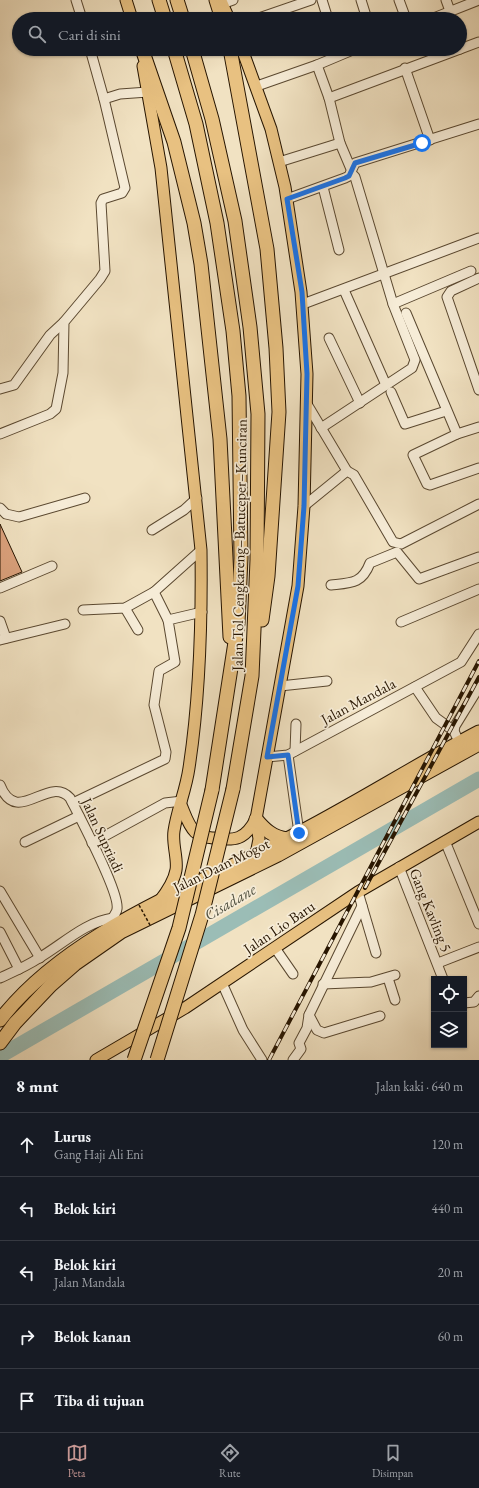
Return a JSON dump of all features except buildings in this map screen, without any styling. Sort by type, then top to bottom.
[{"type":"highway","points":[[158,0],[162,12]]},
{"type":"highway","points":[[177,0],[181,12]]},
{"type":"highway","points":[[222,12],[223,1]]},
{"type":"highway","points":[[143,56],[174,142],[194,223],[201,264],[220,439],[232,672]]},
{"type":"highway","name":"Jalan Tol Cengkareng–Batuceper–Kunciran","points":[[134,1060],[179,928],[212,790],[232,672],[238,623],[241,558],[240,420],[233,331],[217,223],[207,172],[196,124],[176,56]]},
{"type":"highway","name":"Jalan Tol Cengkareng–Batuceper–Kunciran","points":[[157,1060],[202,915],[233,789],[252,676],[257,560],[258,414],[250,327],[235,221],[212,119],[194,56]]},
{"type":"highway","points":[[231,56],[267,249],[277,355],[279,412],[268,576],[252,676]]},
{"type":"highway","name":"Jalan Daan Mogot","points":[[2,1018],[24,994],[60,963],[117,925],[159,902],[293,836],[457,736],[479,732]]},
{"type":"highway","name":"Jalan Daan Mogot","points":[[0,1043],[15,1023],[51,985],[117,925],[278,855],[479,744]]},
{"type":"highway","points":[[256,819],[264,829],[279,838],[293,836]]},
{"type":"main road","points":[[126,0],[129,12]]},
{"type":"main road","points":[[223,1],[227,12]]},
{"type":"main road","points":[[142,56],[161,168],[197,498],[201,550],[202,612],[200,665],[189,769],[179,802],[172,843],[176,869],[170,886],[159,902]]},
{"type":"main road","points":[[245,56],[257,86],[279,162],[287,199],[303,304],[307,404],[304,506],[298,586],[256,819],[259,839],[256,854]]},
{"type":"main road","points":[[179,802],[191,827],[199,835],[204,837],[230,840],[237,839],[245,835],[256,819]]},
{"type":"main road","name":"Jalan Lio Baru","points":[[96,1060],[185,1008],[358,892],[445,840],[479,822]]},
{"type":"street","points":[[76,0],[80,12]]},
{"type":"street","points":[[122,0],[128,12]]},
{"type":"street","points":[[276,12],[311,0]]},
{"type":"street","points":[[322,0],[326,12]]},
{"type":"street","points":[[361,0],[365,12]]},
{"type":"street","points":[[399,0],[403,12]]},
{"type":"street","points":[[446,0],[450,11],[479,0]]},
{"type":"street","points":[[467,46],[479,42]]},
{"type":"street","points":[[0,389],[14,385],[50,335],[64,322],[103,275],[106,264],[101,203],[103,199],[122,193],[125,188],[104,99],[92,56]]},
{"type":"street","points":[[257,86],[317,65],[332,56]]},
{"type":"street","points":[[329,98],[440,56]]},
{"type":"street","points":[[317,65],[329,98],[340,143],[354,177],[393,304],[415,360],[412,368],[388,389],[321,428]]},
{"type":"street","points":[[405,68],[430,140]]},
{"type":"street","points":[[104,99],[124,94],[148,92]]},
{"type":"street","points":[[287,199],[345,178],[355,163],[479,124]]},
{"type":"street","points":[[279,162],[340,143]]},
{"type":"street","points":[[323,187],[339,250]]},
{"type":"street","points":[[303,304],[344,290],[479,238]]},
{"type":"street","points":[[393,304],[471,271]]},
{"type":"street","points":[[479,278],[451,291],[447,297],[479,390]]},
{"type":"street","points":[[344,290],[405,424],[446,411]]},
{"type":"street","points":[[406,314],[457,434]]},
{"type":"street","points":[[0,434],[50,414],[56,409],[63,373],[64,322]]},
{"type":"street","points":[[329,338],[360,404]]},
{"type":"street","points":[[307,404],[347,471],[354,475],[393,542],[401,544],[479,504]]},
{"type":"street","points":[[479,427],[457,434],[413,455],[426,484],[430,485],[479,468]]},
{"type":"street","points":[[304,506],[347,471]]},
{"type":"street","points":[[0,508],[6,514],[19,517],[85,498]]},
{"type":"street","points":[[152,530],[184,510],[197,498]]},
{"type":"street","points":[[83,610],[125,608],[154,592],[201,550]]},
{"type":"street","points":[[331,585],[351,583],[359,580],[367,572],[370,563],[396,552],[419,579],[479,557]]},
{"type":"street","points":[[0,588],[52,566]]},
{"type":"street","points":[[401,622],[479,589]]},
{"type":"street","points":[[73,803],[165,759],[166,752],[154,705],[159,671],[175,662],[168,620],[154,592]]},
{"type":"street","points":[[125,608],[138,630]]},
{"type":"street","points":[[168,620],[202,612]]},
{"type":"street","points":[[0,621],[3,639],[65,624]]},
{"type":"street","name":"Jalan Mandala","points":[[267,757],[292,753],[461,662],[479,634]]},
{"type":"street","points":[[280,686],[327,680]]},
{"type":"street","points":[[415,687],[436,718],[457,736],[479,687]]},
{"type":"street","points":[[293,836],[292,753],[296,724]]},
{"type":"street","name":"Jalan Supriadi","points":[[0,784],[6,797],[11,801],[26,801],[54,791],[60,791],[66,794],[73,803],[109,881],[117,904],[117,925]]},
{"type":"street","points":[[92,844],[165,803],[179,802]]},
{"type":"street","points":[[25,842],[79,816]]},
{"type":"street","points":[[445,840],[479,924]]},
{"type":"street","name":"Gang Kavling 5","points":[[399,867],[442,976]]},
{"type":"street","points":[[0,891],[40,958]]},
{"type":"street","points":[[358,892],[376,953]]},
{"type":"street","points":[[470,901],[479,897]]},
{"type":"street","points":[[293,1060],[301,1049],[299,1043],[307,1028],[309,1015],[362,906]]},
{"type":"street","points":[[0,978],[40,958],[87,927],[103,919],[117,925]]},
{"type":"street","points":[[0,932],[19,969]]},
{"type":"street","points":[[438,963],[479,947]]},
{"type":"street","points":[[275,948],[293,974]]},
{"type":"street","points":[[324,984],[371,982],[391,976],[395,1000]]},
{"type":"street","points":[[222,983],[243,1030],[262,1060]]},
{"type":"street","points":[[467,1003],[474,1002],[479,996]]},
{"type":"street","points":[[309,1015],[317,1030],[324,1033],[380,1016]]},
{"type":"path","points":[[139,905],[150,925]]},
{"type":"waterway","name":"Cisadane","points":[[0,1056],[479,779]]},
{"type":"railway","points":[[269,1060],[479,661]]},
{"type":"railway","points":[[365,888],[479,677]]},
{"type":"route","points":[[299,833],[288,755],[267,757],[298,586],[304,506],[307,374],[302,292],[287,199],[337,182],[349,176],[352,165],[355,163],[422,143]]}]
